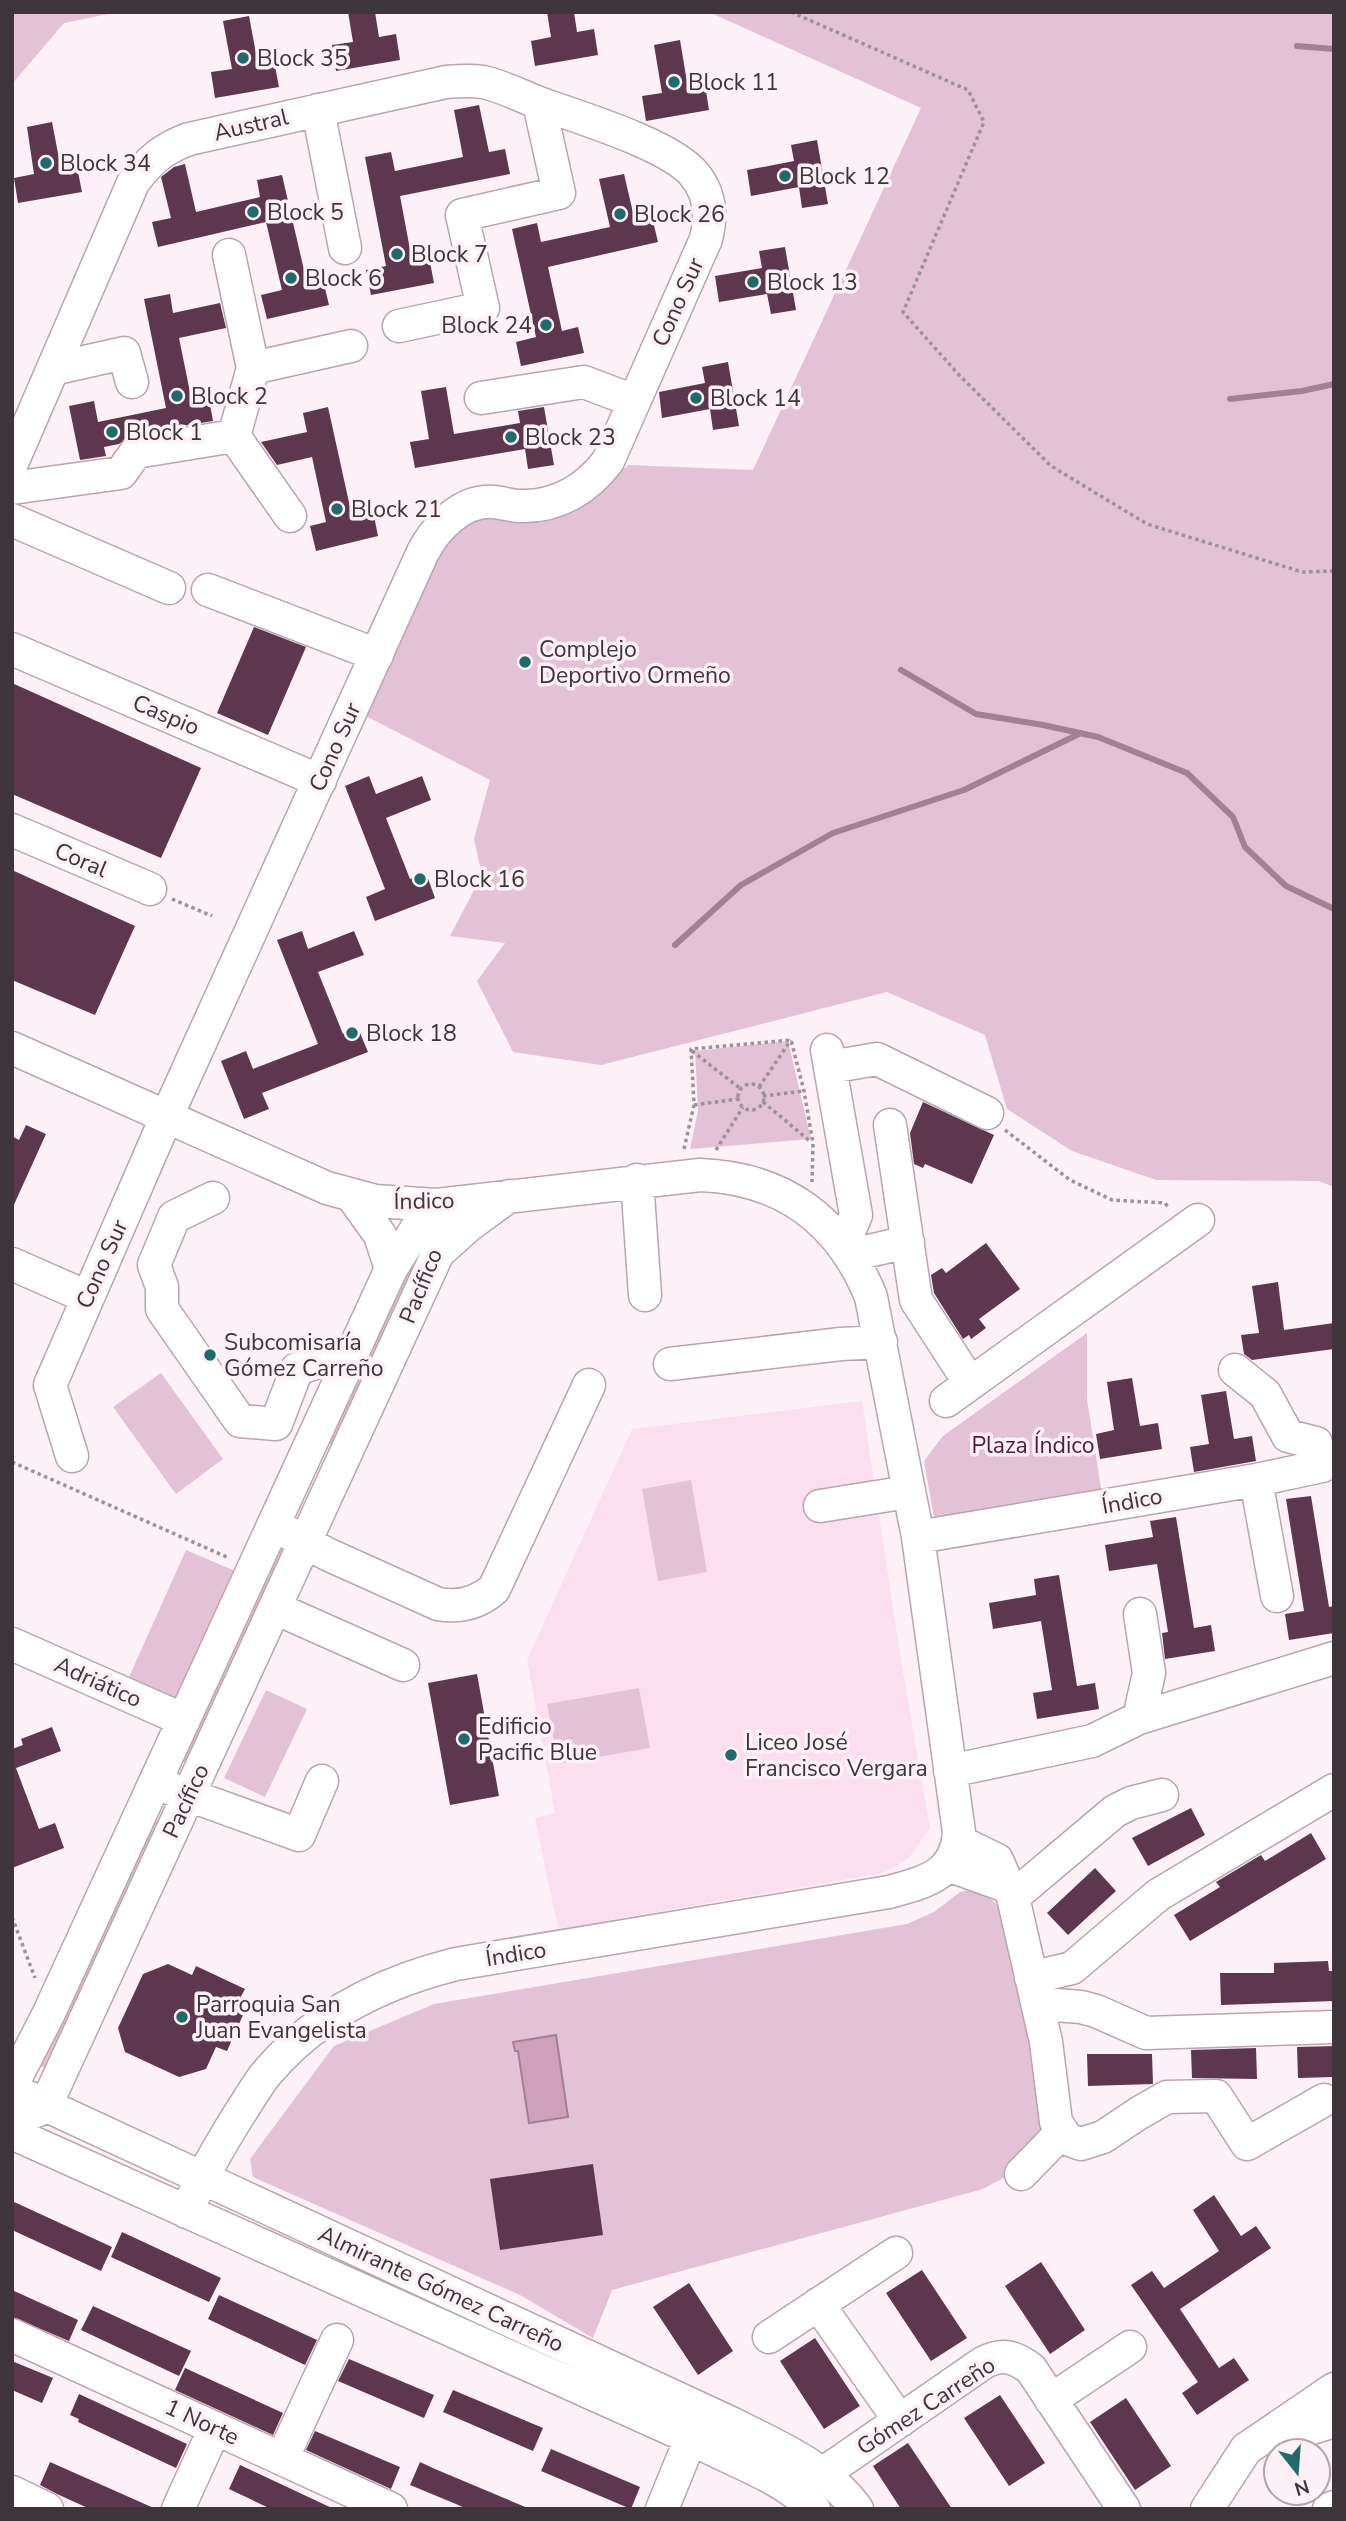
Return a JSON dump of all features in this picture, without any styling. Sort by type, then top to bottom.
[{"type":"street","name":"Austral","points":[[12,463],[133,183],[149,162],[173,145],[318,110],[464,80],[493,85],[637,139],[674,158]]},
{"type":"street","points":[[399,326],[483,307],[462,215],[559,193],[539,103]]},
{"type":"street","points":[[318,110],[345,248]]},
{"type":"street","name":"Cono Sur","points":[[72,1456],[50,1385],[166,1118],[423,552],[446,521],[475,504],[492,501],[520,506],[535,505],[563,498],[576,491],[608,461],[709,228],[710,216],[705,192],[693,172],[674,158]]},
{"type":"street","points":[[229,255],[253,368],[234,436]]},
{"type":"street","points":[[253,368],[351,346]]},
{"type":"street","points":[[53,369],[124,353],[132,382]]},
{"type":"street","points":[[481,398],[584,382],[634,401]]},
{"type":"street","points":[[12,488],[121,473],[136,452],[234,436]]},
{"type":"street","points":[[234,436],[290,516]]},
{"type":"street","points":[[12,520],[169,588]]},
{"type":"street","points":[[208,590],[377,655]]},
{"type":"street","name":"Caspio","points":[[12,649],[320,781]]},
{"type":"street","name":"Coral","points":[[12,830],[150,889]]},
{"type":"street","name":"Índico","points":[[12,1048],[327,1188],[375,1202],[437,1205],[689,1176],[719,1176],[777,1191],[811,1212],[847,1250],[871,1297],[918,1537],[950,1771],[953,1853],[930,1880],[890,1892],[456,1964],[394,1982],[337,2012],[287,2052],[265,2075],[201,2178],[186,2212]]},
{"type":"street","points":[[908,1242],[847,1250],[856,1215],[828,1058],[877,1059],[987,1113]]},
{"type":"street","points":[[890,1125],[916,1300],[958,1392],[1191,1224]]},
{"type":"street","points":[[637,1180],[645,1295]]},
{"type":"street","points":[[438,1253],[468,1226],[510,1195]]},
{"type":"street","points":[[352,1196],[380,1234],[391,1269]]},
{"type":"street","points":[[213,1198],[174,1217],[154,1265],[162,1286],[162,1308],[240,1421],[276,1424],[297,1369],[329,1358],[351,1358]]},
{"type":"street","name":"Pacífico","points":[[45,2106],[438,1253],[442,1224],[437,1205]]},
{"type":"street","name":"Pacífico","points":[[12,2087],[48,2015],[391,1269],[422,1220],[437,1205]]},
{"type":"street","points":[[12,1264],[87,1297]]},
{"type":"street","points":[[670,1364],[841,1344],[881,1342]]},
{"type":"street","points":[[1236,1370],[1265,1394],[1288,1436],[1324,1460]]},
{"type":"street","points":[[274,1524],[305,1543],[438,1604],[458,1606],[478,1601],[494,1589],[589,1385]]},
{"type":"street","name":"Índico","points":[[918,1537],[1256,1480],[1324,1460]]},
{"type":"street","points":[[1256,1480],[1277,1596]]},
{"type":"street","points":[[820,1506],[908,1492]]},
{"type":"street","points":[[275,1608],[403,1665]]},
{"type":"street","points":[[1139,1718],[1149,1673],[1140,1614]]},
{"type":"street","name":"Adriático","points":[[12,1644],[184,1720]]},
{"type":"street","points":[[950,1771],[1092,1741],[1139,1718],[1334,1658]]},
{"type":"street","points":[[154,1783],[299,1835],[322,1781]]},
{"type":"street","points":[[1035,1992],[1072,1968],[1158,1895],[1334,1790]]},
{"type":"street","points":[[1011,1892],[1115,1811],[1131,1803],[1162,1796]]},
{"type":"street","points":[[953,1853],[1011,1892],[1046,2042],[1056,2122],[1067,2139],[1081,2144],[1103,2137],[1167,2097],[1216,2096],[1247,2144],[1324,2100]]},
{"type":"street","points":[[1035,1992],[1055,2005],[1081,2007],[1146,2033],[1334,2027]]},
{"type":"street","name":"Almirante Gómez Carreño","points":[[12,2087],[45,2106],[733,2424],[805,2460],[824,2473],[857,2509]]},
{"type":"street","points":[[12,2122],[45,2106]]},
{"type":"street","name":"Almirante Gómez Carreño","points":[[12,2133],[691,2438],[788,2486],[814,2509]]},
{"type":"street","points":[[1021,2174],[1061,2133]]},
{"type":"street","points":[[769,2337],[896,2253]]},
{"type":"street","points":[[818,2304],[900,2421]]},
{"type":"street","name":"1 Norte","points":[[12,2335],[384,2507]]},
{"type":"street","points":[[282,2459],[337,2340]]},
{"type":"street","points":[[1051,2400],[1130,2347]]},
{"type":"street","name":"Gómez Carreño","points":[[824,2473],[983,2363],[1006,2356],[1031,2369],[1124,2509]]},
{"type":"street","points":[[1207,2509],[1246,2449],[1334,2389]]},
{"type":"street","points":[[1246,2449],[1334,2421]]},
{"type":"street","points":[[178,2509],[215,2428]]},
{"type":"street","points":[[662,2509],[691,2438]]},
{"type":"street","points":[[12,2492],[47,2509]]},
{"type":"street","points":[[1329,2509],[1334,2507]]},
{"type":"path","points":[[792,12],[968,90],[984,122],[903,312],[959,375],[1051,466],[1147,524],[1302,572],[1334,571]]},
{"type":"path","points":[[188,906],[212,916]]},
{"type":"path","points":[[691,1049],[791,1041]]},
{"type":"path","points":[[759,1087],[791,1041]]},
{"type":"path","points":[[791,1041],[804,1091],[813,1143],[811,1212]]},
{"type":"path","points":[[691,1049],[741,1089]]},
{"type":"path","points":[[689,1176],[694,1105],[691,1049]]},
{"type":"path","points":[[750,1084],[759,1087],[763,1096],[762,1102],[756,1108],[744,1107],[738,1099],[741,1089],[750,1084]]},
{"type":"path","points":[[763,1096],[804,1091]]},
{"type":"path","points":[[694,1105],[738,1099]]},
{"type":"path","points":[[762,1102],[813,1143]]},
{"type":"path","points":[[689,1176],[744,1107]]},
{"type":"path","points":[[987,1113],[1070,1180],[1112,1200],[1165,1202],[1191,1224]]},
{"type":"path","points":[[12,1462],[254,1569]]},
{"type":"path","points":[[12,1917],[35,1978]]},
{"type":"shaded area","points":[[862,1401],[900,1655],[930,1828],[909,1858],[883,1873],[558,1929],[535,1818],[555,1813],[527,1660],[632,1429]]},
{"type":"shaded area","points":[[556,2035],[568,2117],[529,2123],[518,2051],[515,2051],[513,2042]]},
{"type":"green space","points":[[12,12],[118,12],[64,23],[12,84]]},
{"type":"green space","points":[[709,12],[1334,12],[1334,1187],[1319,1181],[1156,1180],[1072,1151],[1007,1109],[985,1035],[887,992],[601,1065],[513,1052],[477,981],[505,943],[450,936],[482,875],[474,839],[490,780],[366,716],[442,546],[469,522],[609,480],[629,465],[753,470],[921,108]]},
{"type":"green space","points":[[788,1041],[811,1139],[690,1149],[698,1111],[695,1051]]},
{"type":"green space","points":[[428,1224],[435,1229],[337,1444],[329,1444],[328,1440]]},
{"type":"green space","name":"Plaza Índico","points":[[1087,1333],[1087,1399],[1102,1495],[935,1523],[924,1461],[943,1436]]},
{"type":"green space","points":[[161,1373],[223,1459],[176,1494],[113,1407]]},
{"type":"green space","points":[[691,1480],[707,1572],[658,1581],[642,1489]]},
{"type":"green space","points":[[279,1542],[287,1546],[187,1763],[180,1760]]},
{"type":"green space","points":[[186,1550],[235,1571],[178,1702],[129,1677]]},
{"type":"green space","points":[[639,1688],[650,1748],[558,1764],[547,1704]]},
{"type":"green space","points":[[266,1690],[307,1709],[265,1797],[224,1778]]},
{"type":"green space","points":[[158,1821],[160,1827],[50,2070],[41,2066],[152,1822]]},
{"type":"green space","points":[[978,1888],[1000,1907],[1033,2035],[1042,2137],[1005,2177],[983,2189],[612,2290],[593,2338],[520,2295],[253,2177],[250,2159],[334,2046],[434,2004],[907,1924],[934,1912],[960,1892]]},
{"type":"building","points":[[348,12],[375,12],[379,37],[396,34],[400,60],[336,71],[332,45],[353,42]]},
{"type":"building","points":[[547,12],[574,12],[577,32],[594,29],[598,55],[535,66],[531,41],[551,37]]},
{"type":"building","name":"Block 35","points":[[249,16],[258,64],[274,61],[279,87],[215,98],[211,72],[232,69],[223,21]]},
{"type":"building","name":"Block 11","points":[[680,40],[688,88],[705,85],[709,110],[646,121],[642,96],[662,93],[654,45]]},
{"type":"building","points":[[479,105],[489,152],[505,149],[510,174],[400,196],[412,260],[429,257],[434,283],[371,295],[366,270],[386,266],[365,157],[391,152],[395,171],[463,157],[454,110]]},
{"type":"building","name":"Block 34","points":[[52,122],[61,169],[77,167],[82,192],[18,203],[14,178],[34,174],[27,127]]},
{"type":"building","name":"Block 12","points":[[817,140],[828,204],[802,208],[799,187],[751,196],[747,170],[794,161],[791,145]]},
{"type":"building","points":[[185,164],[196,212],[260,197],[257,180],[282,175],[307,283],[323,280],[329,305],[267,319],[261,295],[282,290],[266,222],[158,247],[152,222],[171,218],[161,177],[174,167]]},
{"type":"building","points":[[624,174],[635,221],[652,217],[658,242],[548,267],[562,331],[578,327],[584,353],[521,366],[516,342],[536,337],[512,229],[537,223],[541,242],[610,227],[599,179]]},
{"type":"building","name":"Block 13","points":[[785,247],[796,310],[771,314],[767,294],[719,302],[715,276],[762,268],[759,251]]},
{"type":"building","points":[[170,294],[173,313],[220,303],[226,328],[179,338],[192,402],[209,399],[213,421],[133,434],[119,444],[104,447],[106,456],[80,460],[69,406],[94,401],[98,422],[166,408],[144,299]]},
{"type":"building","name":"Block 14","points":[[728,362],[739,426],[713,430],[710,409],[662,418],[659,392],[705,383],[702,367]]},
{"type":"building","points":[[446,387],[454,434],[520,423],[518,411],[544,407],[554,465],[528,469],[525,449],[415,468],[410,442],[429,439],[421,391]]},
{"type":"building","points":[[328,407],[352,516],[373,511],[378,536],[316,551],[310,526],[326,522],[312,457],[277,465],[261,442],[307,432],[303,413]]},
{"type":"building","points":[[254,627],[306,647],[268,735],[217,713]]},
{"type":"building","points":[[12,683],[201,768],[161,858],[12,794]]},
{"type":"building","points":[[369,776],[376,794],[422,776],[431,800],[386,818],[410,879],[426,873],[435,898],[375,921],[366,897],[385,889],[345,786]]},
{"type":"building","points":[[12,870],[135,926],[95,1015],[12,980]]},
{"type":"building","points":[[302,931],[308,949],[354,931],[364,955],[318,972],[343,1034],[358,1028],[368,1052],[262,1093],[269,1109],[244,1119],[221,1061],[246,1051],[253,1069],[318,1044],[277,940]]},
{"type":"building","points":[[923,1102],[994,1135],[972,1184],[925,1164],[923,1168],[914,1164],[910,1133]]},
{"type":"building","points":[[26,1125],[46,1134],[12,1209],[12,1136],[19,1140]]},
{"type":"building","points":[[986,1243],[1020,1289],[979,1319],[986,1328],[971,1339],[969,1335],[963,1339],[934,1293],[931,1275],[942,1268],[946,1273]]},
{"type":"building","points":[[1278,1282],[1284,1330],[1334,1323],[1334,1349],[1252,1360],[1244,1354],[1241,1335],[1259,1333],[1252,1286]]},
{"type":"building","points":[[1132,1378],[1140,1426],[1158,1423],[1162,1449],[1100,1459],[1096,1434],[1114,1430],[1107,1382]]},
{"type":"building","points":[[1226,1391],[1234,1439],[1252,1436],[1256,1461],[1194,1472],[1190,1447],[1209,1444],[1201,1395]]},
{"type":"building","points":[[1311,1496],[1329,1607],[1334,1606],[1334,1633],[1289,1640],[1285,1614],[1304,1611],[1286,1499]]},
{"type":"building","points":[[1176,1517],[1194,1628],[1211,1625],[1215,1651],[1165,1659],[1162,1633],[1168,1632],[1157,1564],[1109,1571],[1105,1545],[1153,1537],[1150,1521]]},
{"type":"building","points":[[1059,1575],[1077,1686],[1095,1683],[1099,1709],[1037,1719],[1033,1693],[1052,1690],[1041,1621],[993,1629],[989,1603],[1036,1595],[1034,1579]]},
{"type":"building","name":"Edificio Pacific Blue","points":[[477,1674],[499,1796],[450,1805],[428,1683]]},
{"type":"building","points":[[52,1727],[61,1751],[16,1768],[39,1829],[55,1823],[64,1848],[12,1868],[12,1749],[23,1745],[21,1739]]},
{"type":"building","points":[[1191,1808],[1205,1835],[1148,1866],[1132,1838]]},
{"type":"building","points":[[1311,1833],[1326,1859],[1190,1941],[1174,1915],[1220,1887],[1216,1882],[1261,1855],[1265,1861]]},
{"type":"building","points":[[1095,1868],[1116,1891],[1068,1935],[1047,1913]]},
{"type":"building","points":[[1328,1961],[1329,1971],[1334,1971],[1334,2001],[1221,2005],[1220,1973],[1274,1973],[1274,1963]]},
{"type":"building","name":"Parroquia San Juan Evangelista","points":[[168,1964],[192,1975],[196,1966],[245,1989],[238,2002],[247,2006],[227,2051],[216,2047],[206,2069],[179,2077],[125,2052],[118,2028],[143,1974]]},
{"type":"building","points":[[1334,2046],[1334,2077],[1298,2078],[1297,2047]]},
{"type":"building","points":[[1256,2048],[1257,2079],[1192,2078],[1191,2050]]},
{"type":"building","points":[[1087,2054],[1152,2054],[1153,2084],[1088,2086]]},
{"type":"building","points":[[593,2164],[603,2235],[500,2250],[490,2179]]},
{"type":"building","points":[[1214,2195],[1241,2236],[1256,2226],[1271,2248],[1180,2309],[1219,2368],[1234,2358],[1249,2380],[1197,2415],[1182,2393],[1198,2382],[1131,2285],[1152,2271],[1164,2288],[1219,2251],[1193,2210]]},
{"type":"building","points":[[12,2201],[112,2247],[101,2271],[12,2230]]},
{"type":"building","points":[[122,2232],[221,2278],[209,2302],[111,2257]]},
{"type":"building","points":[[1041,2262],[1085,2330],[1050,2354],[1005,2286]]},
{"type":"building","points":[[922,2270],[967,2338],[931,2361],[886,2293]]},
{"type":"building","points":[[689,2283],[733,2351],[698,2375],[653,2307]]},
{"type":"building","points":[[12,2290],[78,2320],[69,2341],[12,2317]]},
{"type":"building","points":[[219,2295],[317,2340],[305,2365],[208,2319]]},
{"type":"building","points":[[93,2306],[191,2351],[179,2376],[81,2330]]},
{"type":"building","points":[[815,2338],[860,2406],[824,2429],[780,2361]]},
{"type":"building","points":[[349,2359],[434,2395],[424,2418],[338,2381]]},
{"type":"building","points":[[12,2361],[53,2378],[42,2403],[12,2390]]},
{"type":"building","points":[[185,2368],[283,2413],[273,2435],[175,2390]]},
{"type":"building","points":[[453,2390],[543,2428],[533,2451],[443,2412]]},
{"type":"building","points":[[79,2394],[187,2444],[176,2468],[78,2422],[79,2419],[70,2415]]},
{"type":"building","points":[[1000,2395],[1045,2463],[1009,2486],[964,2418]]},
{"type":"building","points":[[1126,2398],[1171,2466],[1135,2490],[1090,2422]]},
{"type":"building","points":[[315,2431],[400,2467],[391,2489],[306,2450]]},
{"type":"building","points":[[908,2443],[952,2509],[901,2509],[873,2466]]},
{"type":"building","points":[[551,2449],[640,2487],[631,2509],[541,2471]]},
{"type":"building","points":[[50,2462],[156,2509],[90,2509],[40,2485]]},
{"type":"building","points":[[420,2462],[530,2509],[467,2509],[410,2485]]},
{"type":"building","points":[[240,2465],[334,2509],[271,2509],[229,2489]]},
{"type":"waterway","points":[[1297,46],[1334,49]]},
{"type":"waterway","points":[[1230,399],[1302,391],[1334,384]]},
{"type":"waterway","points":[[901,670],[976,714],[1098,737],[1187,773],[1233,817],[1245,847],[1286,886],[1334,909]]},
{"type":"waterway","points":[[675,945],[741,885],[833,833],[964,790],[1081,733]]},
{"type":"place","name":"Block 35","points":[[243,58]]},
{"type":"place","name":"Block 11","points":[[674,82]]},
{"type":"place","name":"Block 34","points":[[46,163]]},
{"type":"place","name":"Block 12","points":[[785,176]]},
{"type":"place","name":"Block 5","points":[[253,212]]},
{"type":"place","name":"Block 26","points":[[620,214]]},
{"type":"place","name":"Block 7","points":[[397,254]]},
{"type":"place","name":"Block 6","points":[[291,278]]},
{"type":"place","name":"Block 13","points":[[753,282]]},
{"type":"place","name":"Block 24","points":[[546,325]]},
{"type":"place","name":"Block 2","points":[[177,396]]},
{"type":"place","name":"Block 14","points":[[696,398]]},
{"type":"place","name":"Block 1","points":[[112,432]]},
{"type":"place","name":"Block 23","points":[[511,437]]},
{"type":"place","name":"Block 21","points":[[337,509]]},
{"type":"place","name":"Complejo Deportivo Ormeño","points":[[525,662]]},
{"type":"place","name":"Block 16","points":[[420,879]]},
{"type":"place","name":"Block 18","points":[[352,1033]]},
{"type":"place","name":"Subcomisaría Gómez Carreño","points":[[210,1355]]},
{"type":"place","name":"Edificio Pacific Blue","points":[[464,1739]]},
{"type":"place","name":"Liceo José Francisco Vergara","points":[[731,1755]]},
{"type":"place","name":"Parroquia San Juan Evangelista","points":[[182,2017]]}]
